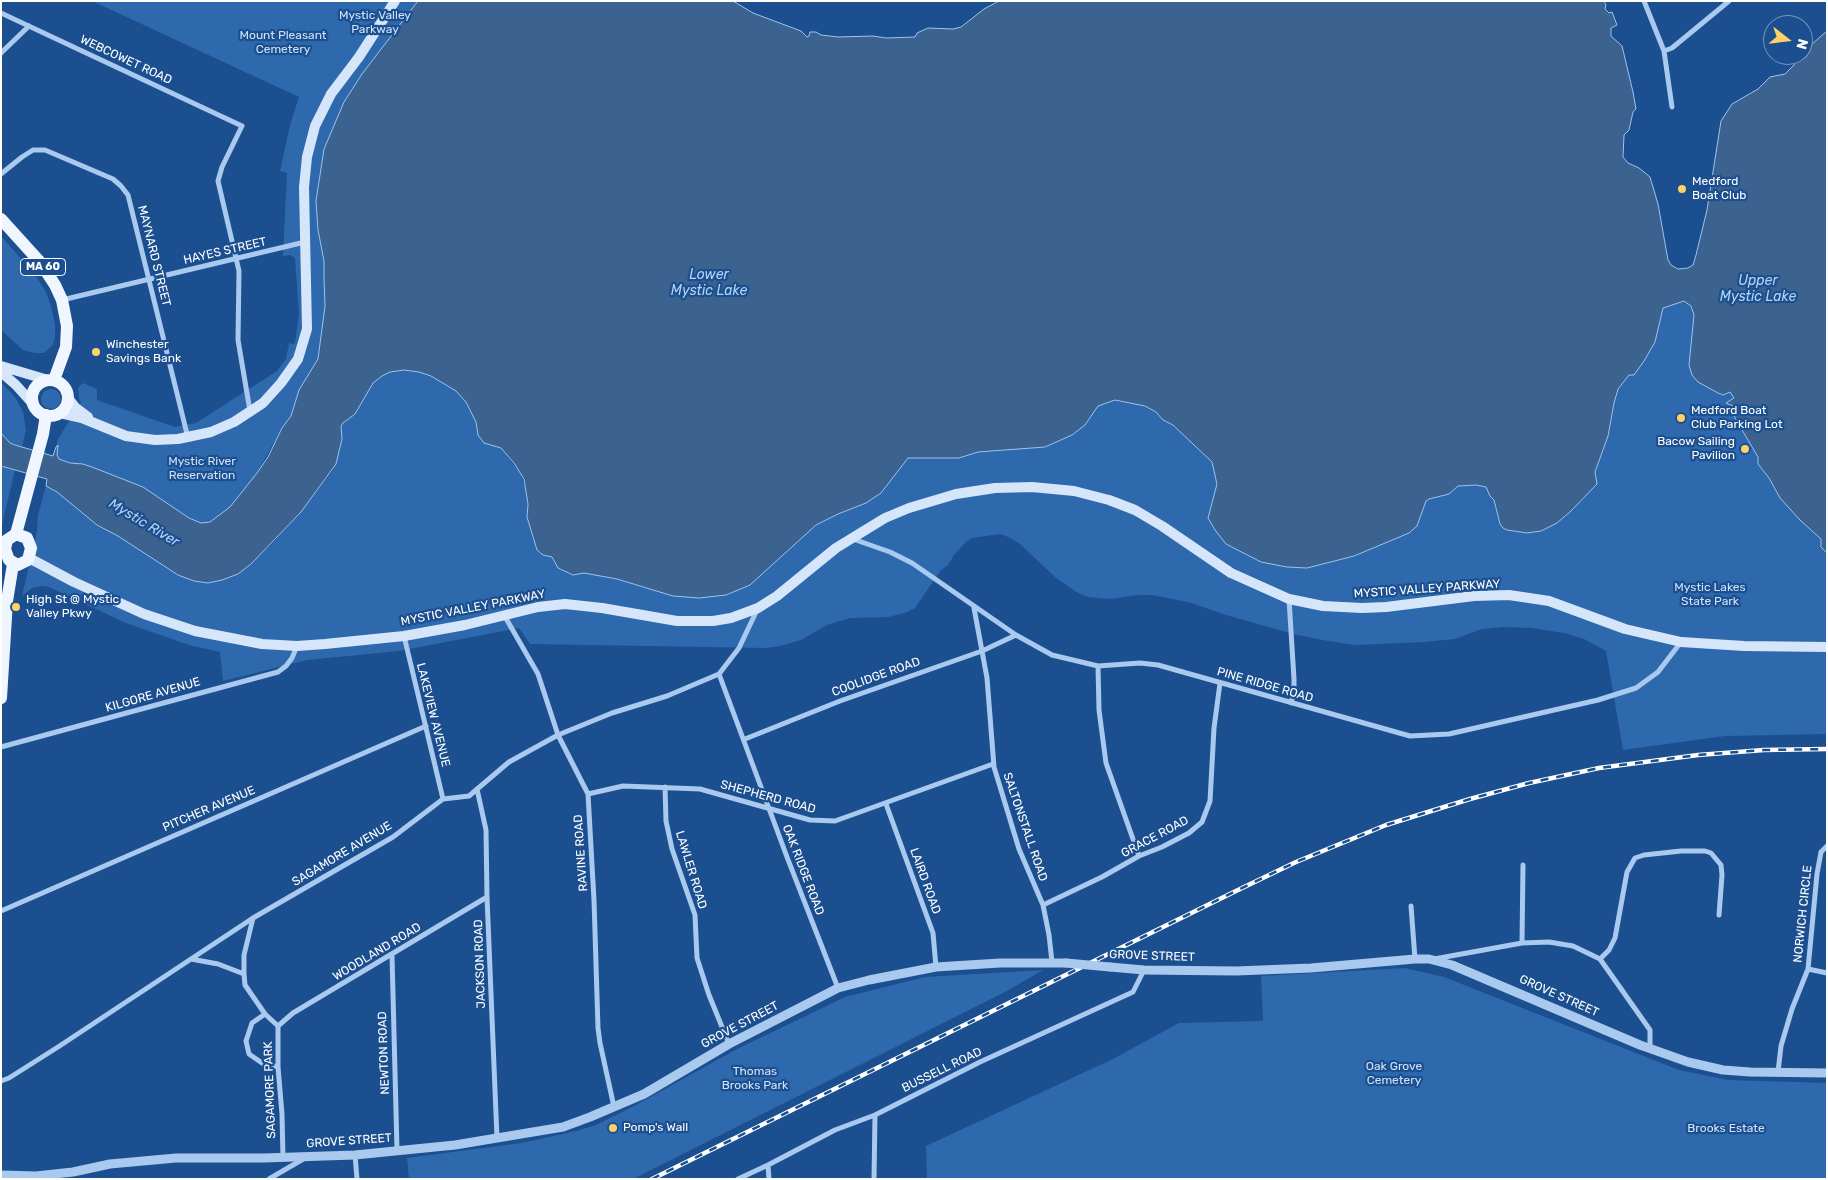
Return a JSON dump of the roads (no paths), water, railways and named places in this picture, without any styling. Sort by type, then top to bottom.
[{"type":"main road","points":[[60,413],[76,416],[118,434],[145,439],[188,438],[222,427],[250,412],[273,393],[285,379],[294,367],[302,350],[308,329],[304,202],[305,172],[315,126],[330,94],[359,57],[395,1]]},
{"type":"main road","name":"MA 60","points":[[1,219],[49,274],[62,300],[67,326],[66,347],[51,380],[36,386],[33,404]]},
{"type":"main road","points":[[1,366],[51,380],[64,386],[68,398],[76,408],[96,424]]},
{"type":"main road","points":[[1,372],[16,385],[39,412],[46,416],[60,413],[66,407],[68,398]]},
{"type":"main road","points":[[16,534],[23,535],[29,542],[31,552],[29,558],[22,564],[13,564],[7,558],[3,548],[7,540],[16,534],[40,447],[46,416]]},
{"type":"main road","name":"MYSTIC VALLEY PARKWAY","points":[[29,558],[104,597],[169,623],[241,641],[297,646],[404,636],[465,625],[538,607],[565,604],[602,608],[659,619],[704,622],[731,618],[758,608],[850,538],[901,511],[956,494],[1011,487],[1032,487],[1074,491],[1109,500],[1135,510],[1231,572],[1289,599],[1324,606],[1362,608],[1386,607],[1474,596],[1509,595],[1549,601],[1625,629],[1681,642],[1744,646],[1827,647]]},
{"type":"main road","points":[[1,698],[5,594],[13,564]]},
{"type":"street","points":[[1644,1],[1664,51],[1672,107]]},
{"type":"street","points":[[1664,51],[1672,48],[1729,1]]},
{"type":"street","name":"WEBCOWET ROAD","points":[[1,13],[242,126],[219,174],[218,180],[237,259]]},
{"type":"street","points":[[1,53],[29,26]]},
{"type":"street","name":"MAYNARD STREET","points":[[1,174],[22,156],[33,150],[46,150],[113,179],[122,186],[128,195],[188,438]]},
{"type":"street","name":"HAYES STREET","points":[[62,300],[305,242]]},
{"type":"street","points":[[237,259],[240,281],[238,340],[250,412]]},
{"type":"street","name":"PINE RIDGE ROAD","points":[[850,538],[890,552],[912,563],[932,575],[974,608],[1052,655],[1098,666],[1140,663],[1158,664],[1410,736],[1449,734],[1598,700],[1636,688],[1658,672],[1681,642]]},
{"type":"street","points":[[1289,599],[1294,679],[1291,703]]},
{"type":"street","points":[[443,799],[469,796],[509,762],[558,735],[612,713],[667,696],[719,674],[740,648],[758,608]]},
{"type":"street","name":"SALTONSTALL ROAD","points":[[974,608],[987,678],[994,764],[1020,849],[1043,905],[1052,962]]},
{"type":"street","name":"RAVINE ROAD","points":[[504,615],[538,674],[558,735],[588,794],[594,892],[598,1028],[614,1107]]},
{"type":"street","name":"COOLIDGE ROAD","points":[[744,739],[840,701],[982,651],[1016,635]]},
{"type":"street","name":"LAKEVIEW AVENUE","points":[[404,636],[443,799]]},
{"type":"street","name":"KILGORE AVENUE","points":[[1,747],[278,672],[290,661],[297,646]]},
{"type":"street","points":[[1098,666],[1099,710],[1106,763],[1138,856]]},
{"type":"street","name":"OAK RIDGE ROAD","points":[[719,674],[838,988]]},
{"type":"street","name":"GRACE ROAD","points":[[1043,905],[1102,877],[1138,856],[1169,844],[1189,833],[1202,822],[1210,801],[1214,728],[1220,682]]},
{"type":"street","name":"PITCHER AVENUE","points":[[1,911],[426,726]]},
{"type":"street","name":"SHEPHERD ROAD","points":[[588,794],[623,786],[700,788],[770,809],[823,822],[835,821],[886,804],[994,764]]},
{"type":"street","name":"LAWLER ROAD","points":[[665,787],[666,821],[672,849],[695,915],[697,958],[709,995],[729,1044]]},
{"type":"street","name":"JACKSON ROAD","points":[[478,790],[486,830],[497,1138]]},
{"type":"street","name":"SAGAMORE AVENUE","points":[[1,1081],[10,1078],[253,918],[392,837],[443,799]]},
{"type":"street","name":"LAIRD ROAD","points":[[886,804],[933,932],[936,967]]},
{"type":"street","name":"NORWICH CIRCLE","points":[[1778,1072],[1782,1046],[1792,1009],[1808,969],[1817,874],[1821,852],[1827,846]]},
{"type":"street","points":[[1600,959],[1609,950],[1615,938],[1627,872],[1635,858],[1681,850],[1711,853],[1720,866],[1722,875],[1719,915]]},
{"type":"street","points":[[1522,943],[1523,865]]},
{"type":"street","name":"WOODLAND ROAD","points":[[278,1026],[293,1013],[487,897]]},
{"type":"street","points":[[1411,906],[1415,959]]},
{"type":"street","name":"SAGAMORE PARK","points":[[253,918],[244,955],[245,985],[265,1014],[278,1026],[278,1067],[283,1158]]},
{"type":"street","name":"GROVE STREET","points":[[1428,960],[1522,943],[1549,942],[1573,946],[1600,959],[1650,1030],[1650,1049]]},
{"type":"street","name":"NEWTON ROAD","points":[[392,955],[397,1150]]},
{"type":"street","points":[[190,959],[218,964],[244,974]]},
{"type":"street","name":"GROVE STREET","points":[[1,1175],[36,1176],[74,1172],[110,1164],[176,1158],[283,1158],[355,1155],[426,1148],[563,1127],[644,1094],[729,1044],[838,988],[936,967],[1000,963],[1052,962],[1144,970],[1236,971],[1415,959],[1428,960],[1452,965],[1650,1049],[1706,1067],[1750,1072],[1827,1073]]},
{"type":"street","points":[[1808,969],[1827,973]]},
{"type":"street","name":"BUSSELL ROAD","points":[[738,1179],[834,1130],[875,1115],[980,1062],[1133,992],[1144,970]]},
{"type":"street","points":[[265,1014],[252,1023],[246,1041],[249,1054],[262,1063],[278,1067]]},
{"type":"street","points":[[874,1179],[875,1115]]},
{"type":"street","points":[[355,1155],[358,1179]]},
{"type":"street","points":[[269,1179],[306,1157]]},
{"type":"street","points":[[768,1165],[769,1179]]},
{"type":"street","name":"GROVE STREET","points":[[66,1179],[74,1172]]},
{"type":"water","name":"Lower Mystic Lake","points":[[418,1],[733,1],[753,13],[801,31],[807,37],[810,32],[816,32],[821,35],[838,37],[873,36],[886,38],[915,37],[917,33],[928,28],[953,29],[961,27],[984,9],[999,1],[1604,1],[1605,9],[1609,13],[1612,12],[1617,25],[1611,28],[1611,36],[1622,46],[1636,109],[1633,112],[1629,130],[1624,135],[1623,157],[1628,163],[1639,168],[1650,177],[1658,204],[1668,260],[1671,265],[1678,269],[1688,268],[1693,265],[1696,255],[1707,210],[1721,121],[1732,104],[1758,89],[1770,77],[1785,74],[1794,65],[1813,65],[1813,43],[1827,31],[1827,553],[1821,547],[1821,539],[1780,498],[1769,478],[1758,464],[1758,457],[1735,418],[1733,406],[1726,403],[1734,398],[1730,392],[1723,395],[1718,393],[1698,382],[1692,375],[1689,365],[1694,315],[1691,306],[1684,301],[1663,308],[1655,342],[1634,375],[1629,375],[1618,389],[1608,436],[1595,472],[1597,484],[1557,523],[1541,531],[1527,533],[1503,528],[1500,524],[1494,500],[1486,487],[1476,485],[1458,486],[1449,494],[1426,501],[1417,526],[1409,533],[1354,556],[1307,568],[1287,567],[1261,562],[1226,544],[1208,518],[1217,484],[1212,462],[1173,425],[1163,420],[1156,412],[1145,406],[1115,400],[1098,406],[1085,425],[1072,435],[1045,447],[978,452],[959,458],[908,458],[881,493],[866,503],[816,525],[750,585],[726,595],[699,598],[673,596],[617,579],[584,573],[573,575],[558,568],[552,557],[543,555],[537,550],[527,517],[528,504],[524,479],[514,463],[501,448],[484,443],[478,435],[476,422],[466,402],[456,391],[431,376],[404,370],[390,372],[373,383],[355,414],[341,426],[342,439],[336,464],[301,512],[251,564],[238,574],[222,580],[208,583],[194,581],[178,575],[118,536],[97,525],[57,492],[46,486],[47,479],[1,466],[1,433],[10,443],[53,456],[58,445],[57,455],[59,459],[92,467],[143,487],[189,518],[201,523],[210,522],[230,507],[268,457],[282,428],[291,416],[299,390],[318,359],[325,306],[324,261],[318,230],[316,201],[324,149],[344,102],[362,74]]},
{"type":"railway","points":[[652,1179],[1296,862],[1386,825],[1529,783],[1599,768],[1698,755],[1764,750],[1827,749]]},
{"type":"place","name":"Medford Boat Club","points":[[1682,189]]},
{"type":"place","name":"Winchester Savings Bank","points":[[96,352]]},
{"type":"place","name":"Medford Boat Club Parking Lot","points":[[1681,418]]},
{"type":"place","name":"Bacow Sailing Pavilion","points":[[1745,449]]},
{"type":"place","name":"High St @ Mystic Valley Pkwy","points":[[16,607]]},
{"type":"place","name":"Pomp's Wall","points":[[613,1128]]},
{"type":"park label","name":"Mystic Valley Parkway","points":[[375,23]]},
{"type":"park label","name":"Mount Pleasant Cemetery","points":[[283,43]]},
{"type":"park label","name":"Mystic River Reservation","points":[[202,469]]},
{"type":"park label","name":"Mystic Lakes State Park","points":[[1710,595]]},
{"type":"park label","name":"Oak Grove Cemetery","points":[[1394,1074]]},
{"type":"park label","name":"Thomas Brooks Park","points":[[755,1079]]},
{"type":"park label","name":"Brooks Estate","points":[[1726,1129]]},
{"type":"water label","name":"Upper Mystic Lake","points":[[1758,290]]},
{"type":"water label","name":"Mystic River","points":[[144,523]]}]
